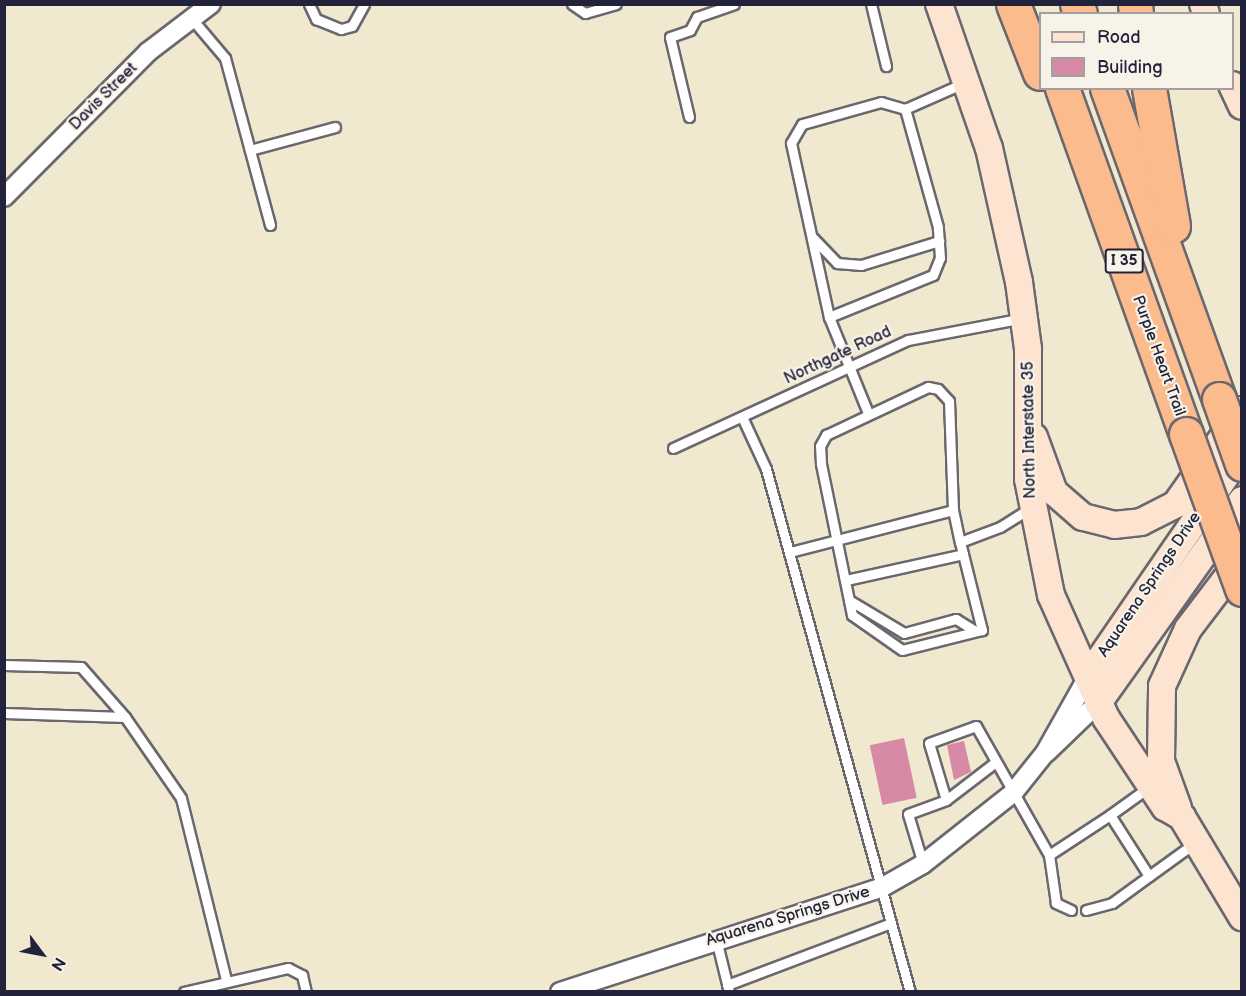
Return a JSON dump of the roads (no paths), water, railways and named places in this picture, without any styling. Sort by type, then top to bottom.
[{"type":"highway","points":[[1012,4],[1039,68]]},
{"type":"highway","points":[[1032,4],[1039,23]]},
{"type":"highway","points":[[1048,90],[1167,381]]},
{"type":"highway","name":"Purple Heart Trail","points":[[1063,90],[1242,589]]},
{"type":"highway","name":"I 35","points":[[1108,90],[1199,345],[1230,405],[1242,464]]},
{"type":"highway","points":[[1149,90],[1199,345]]},
{"type":"main road","name":"North Interstate 35","points":[[939,4],[989,148],[1025,318],[1031,508],[1051,595],[1089,675],[1098,703],[1165,807],[1182,817],[1242,917]]},
{"type":"main road","points":[[1234,86],[1242,106]]},
{"type":"main road","points":[[1028,420],[1054,492],[1083,517],[1113,525],[1141,522],[1176,504],[1230,405]]},
{"type":"main road","name":"Aquarena Springs Drive","points":[[1089,675],[1242,452]]},
{"type":"main road","name":"Aquarena Springs Drive","points":[[1098,703],[1242,500]]},
{"type":"main road","points":[[1182,817],[1161,761],[1162,686],[1188,629],[1242,558]]},
{"type":"street","name":"Davis Street","points":[[4,197],[148,52],[211,4]]},
{"type":"street","name":"Aquarena Springs Drive","points":[[567,990],[716,939],[881,888],[924,864],[1013,794],[1046,753],[1089,675]]},
{"type":"street","name":"Aquarena Springs Drive","points":[[1046,753],[1069,736],[1098,703]]},
{"type":"lane","points":[[309,4],[316,19],[341,29],[352,26],[364,4]]},
{"type":"lane","points":[[572,4],[585,13],[616,4]]},
{"type":"lane","points":[[689,117],[670,37],[690,30],[697,17],[734,4]]},
{"type":"lane","points":[[871,4],[886,66]]},
{"type":"lane","points":[[192,19],[225,58],[270,225]]},
{"type":"lane","points":[[868,413],[845,367],[829,317],[791,143],[802,124],[881,102],[905,109],[966,82]]},
{"type":"lane","points":[[829,317],[933,275],[939,241],[905,109]]},
{"type":"lane","points":[[250,150],[335,127]]},
{"type":"lane","points":[[811,236],[837,263],[861,265],[939,241]]},
{"type":"lane","name":"Northgate Road","points":[[673,448],[743,419],[845,367],[908,340],[1025,318]]},
{"type":"lane","points":[[928,387],[938,389],[949,401],[953,510],[982,630],[902,650],[852,615],[836,542],[820,446],[826,435],[868,413],[928,387]]},
{"type":"lane","points":[[743,419],[766,469],[910,992]]},
{"type":"lane","points":[[960,542],[1000,527],[1031,508]]},
{"type":"lane","points":[[790,552],[953,510]]},
{"type":"lane","points":[[846,580],[963,554]]},
{"type":"lane","points":[[849,600],[904,633],[956,620],[975,631]]},
{"type":"lane","points":[[4,665],[81,668],[125,717],[181,798],[226,980]]},
{"type":"lane","points":[[4,713],[125,717]]},
{"type":"lane","points":[[945,800],[929,743],[976,726],[993,764],[1049,855],[1056,903],[1071,910]]},
{"type":"lane","points":[[924,864],[908,814],[945,800],[993,764]]},
{"type":"lane","points":[[1049,855],[1151,786]]},
{"type":"lane","points":[[1110,815],[1149,876]]},
{"type":"lane","points":[[1086,910],[1112,903],[1198,841]]},
{"type":"lane","points":[[716,939],[728,988],[891,923]]},
{"type":"lane","points":[[184,992],[226,980],[288,968],[302,975],[306,992]]}]
